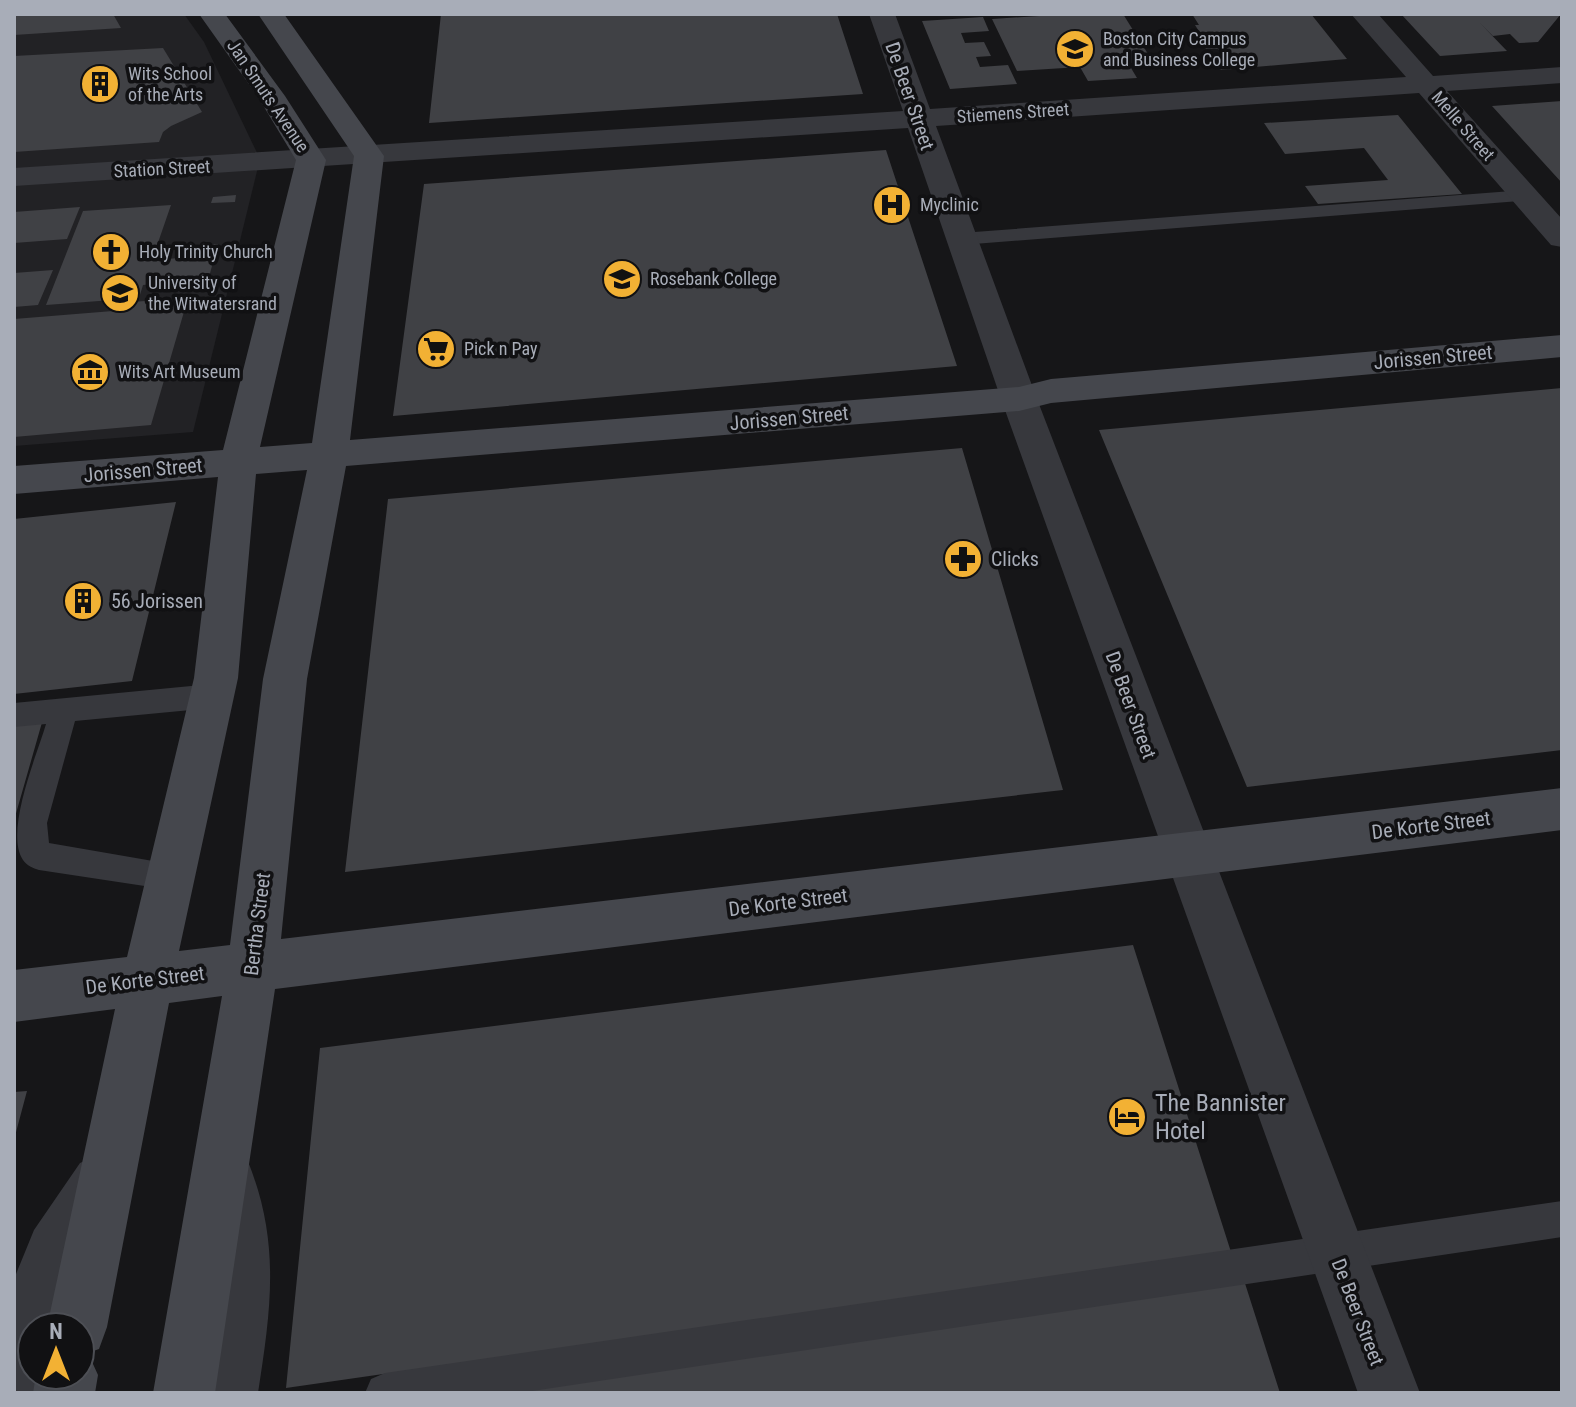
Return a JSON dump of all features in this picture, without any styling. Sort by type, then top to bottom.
[{"type":"main road","name":"Jan Smuts Avenue","points":[[212,14],[271,96],[311,160],[238,463]]},
{"type":"main road","points":[[271,14],[369,156],[329,456]]},
{"type":"main road","name":"Jorissen Street","points":[[14,480],[1019,399],[1051,391],[1562,346]]},
{"type":"main road","name":"Bertha Street","points":[[184,1393],[253,967],[285,679],[329,456]]},
{"type":"main road","points":[[80,1311],[147,980],[212,696],[238,463]]},
{"type":"main road","name":"De Korte Street","points":[[14,996],[1562,809]]},
{"type":"street","name":"De Beer Street","points":[[882,14],[1186,854],[1389,1393]]},
{"type":"street","name":"Melle Street","points":[[1364,14],[1562,238]]},
{"type":"street","name":"Stiemens Street","points":[[369,156],[1562,75]]},
{"type":"street","name":"Station Street","points":[[14,177],[369,156]]},
{"type":"street","points":[[223,1153],[243,1264],[240,1310],[227,1393]]},
{"type":"street","points":[[14,1385],[39,1291],[55,1251],[106,1173]]},
{"type":"lane","points":[[961,239],[1525,196]]},
{"type":"lane","points":[[14,715],[212,696]]},
{"type":"lane","points":[[64,710],[32,823],[34,851],[39,856],[171,876]]},
{"type":"lane","points":[[385,1393],[1562,1219]]},
{"type":"shaded area","name":"University of the Witwatersrand","points":[[14,14],[184,14],[204,42],[260,159],[193,432],[14,446]]},
{"type":"building","points":[[14,14],[113,14],[121,28],[14,35]]},
{"type":"building","points":[[441,14],[837,14],[863,94],[429,123]]},
{"type":"building","name":"Boston City Campus and Business College","points":[[1123,14],[1153,62],[1128,63],[1137,78],[1088,81],[1080,67],[1017,71],[992,19]]},
{"type":"building","points":[[1192,14],[1311,14],[1347,59],[1221,70],[1210,54],[1221,53],[1218,49],[1206,49],[1195,33],[1200,33],[1195,25],[1199,25]]},
{"type":"building","points":[[1401,14],[1561,14],[1538,42],[1519,43],[1510,34],[1493,36],[1479,22],[1507,51],[1440,56]]},
{"type":"building","points":[[983,17],[989,31],[961,33],[965,43],[984,42],[991,56],[976,57],[980,67],[1008,65],[1017,84],[950,89],[922,21]]},
{"type":"building","name":"Wits School of the Arts","points":[[163,48],[202,112],[171,126],[163,132],[159,142],[14,152],[14,56]]},
{"type":"building","points":[[1562,101],[1562,183],[1492,106]]},
{"type":"building","points":[[1398,115],[1462,194],[1318,204],[1305,186],[1388,180],[1364,148],[1285,154],[1264,123]]},
{"type":"building","name":"Rosebank College","points":[[886,150],[957,366],[393,416],[424,184]]},
{"type":"building","points":[[236,195],[235,202],[211,203],[213,197]]},
{"type":"building","name":"Holy Trinity Church","points":[[171,205],[152,260],[180,258],[183,247],[218,244],[206,288],[162,291],[164,283],[143,285],[139,298],[46,305],[83,211]]},
{"type":"building","points":[[80,207],[67,239],[14,243],[14,212]]},
{"type":"building","points":[[53,270],[38,305],[14,307],[14,273]]},
{"type":"building","name":"Wits Art Museum","points":[[188,298],[151,425],[14,437],[14,319],[113,311],[117,303]]},
{"type":"building","points":[[1562,388],[1562,750],[1247,787],[1099,430]]},
{"type":"building","points":[[962,448],[1063,790],[345,872],[388,499]]},
{"type":"building","name":"56 Jorissen","points":[[176,502],[132,681],[14,694],[14,519]]},
{"type":"building","points":[[43,719],[15,817],[14,817],[14,723]]},
{"type":"building","points":[[1133,945],[1231,1252],[286,1388],[320,1048]]},
{"type":"building","points":[[27,1091],[15,1136],[14,1136],[14,1092]]},
{"type":"building","points":[[1242,1274],[1280,1393],[463,1393]]},
{"type":"place","name":"Boston City Campus and Business College","points":[[1075,49]]},
{"type":"place","name":"Wits School of the Arts","points":[[100,84]]},
{"type":"place","name":"Myclinic","points":[[892,205]]},
{"type":"place","name":"Holy Trinity Church","points":[[111,252]]},
{"type":"place","name":"Rosebank College","points":[[622,279]]},
{"type":"place","name":"University of the Witwatersrand","points":[[120,293]]},
{"type":"place","name":"Pick n Pay","points":[[436,349]]},
{"type":"place","name":"Wits Art Museum","points":[[90,372]]},
{"type":"place","name":"Clicks","points":[[963,559]]},
{"type":"place","name":"56 Jorissen","points":[[83,601]]},
{"type":"place","name":"The Bannister Hotel","points":[[1127,1117]]}]
